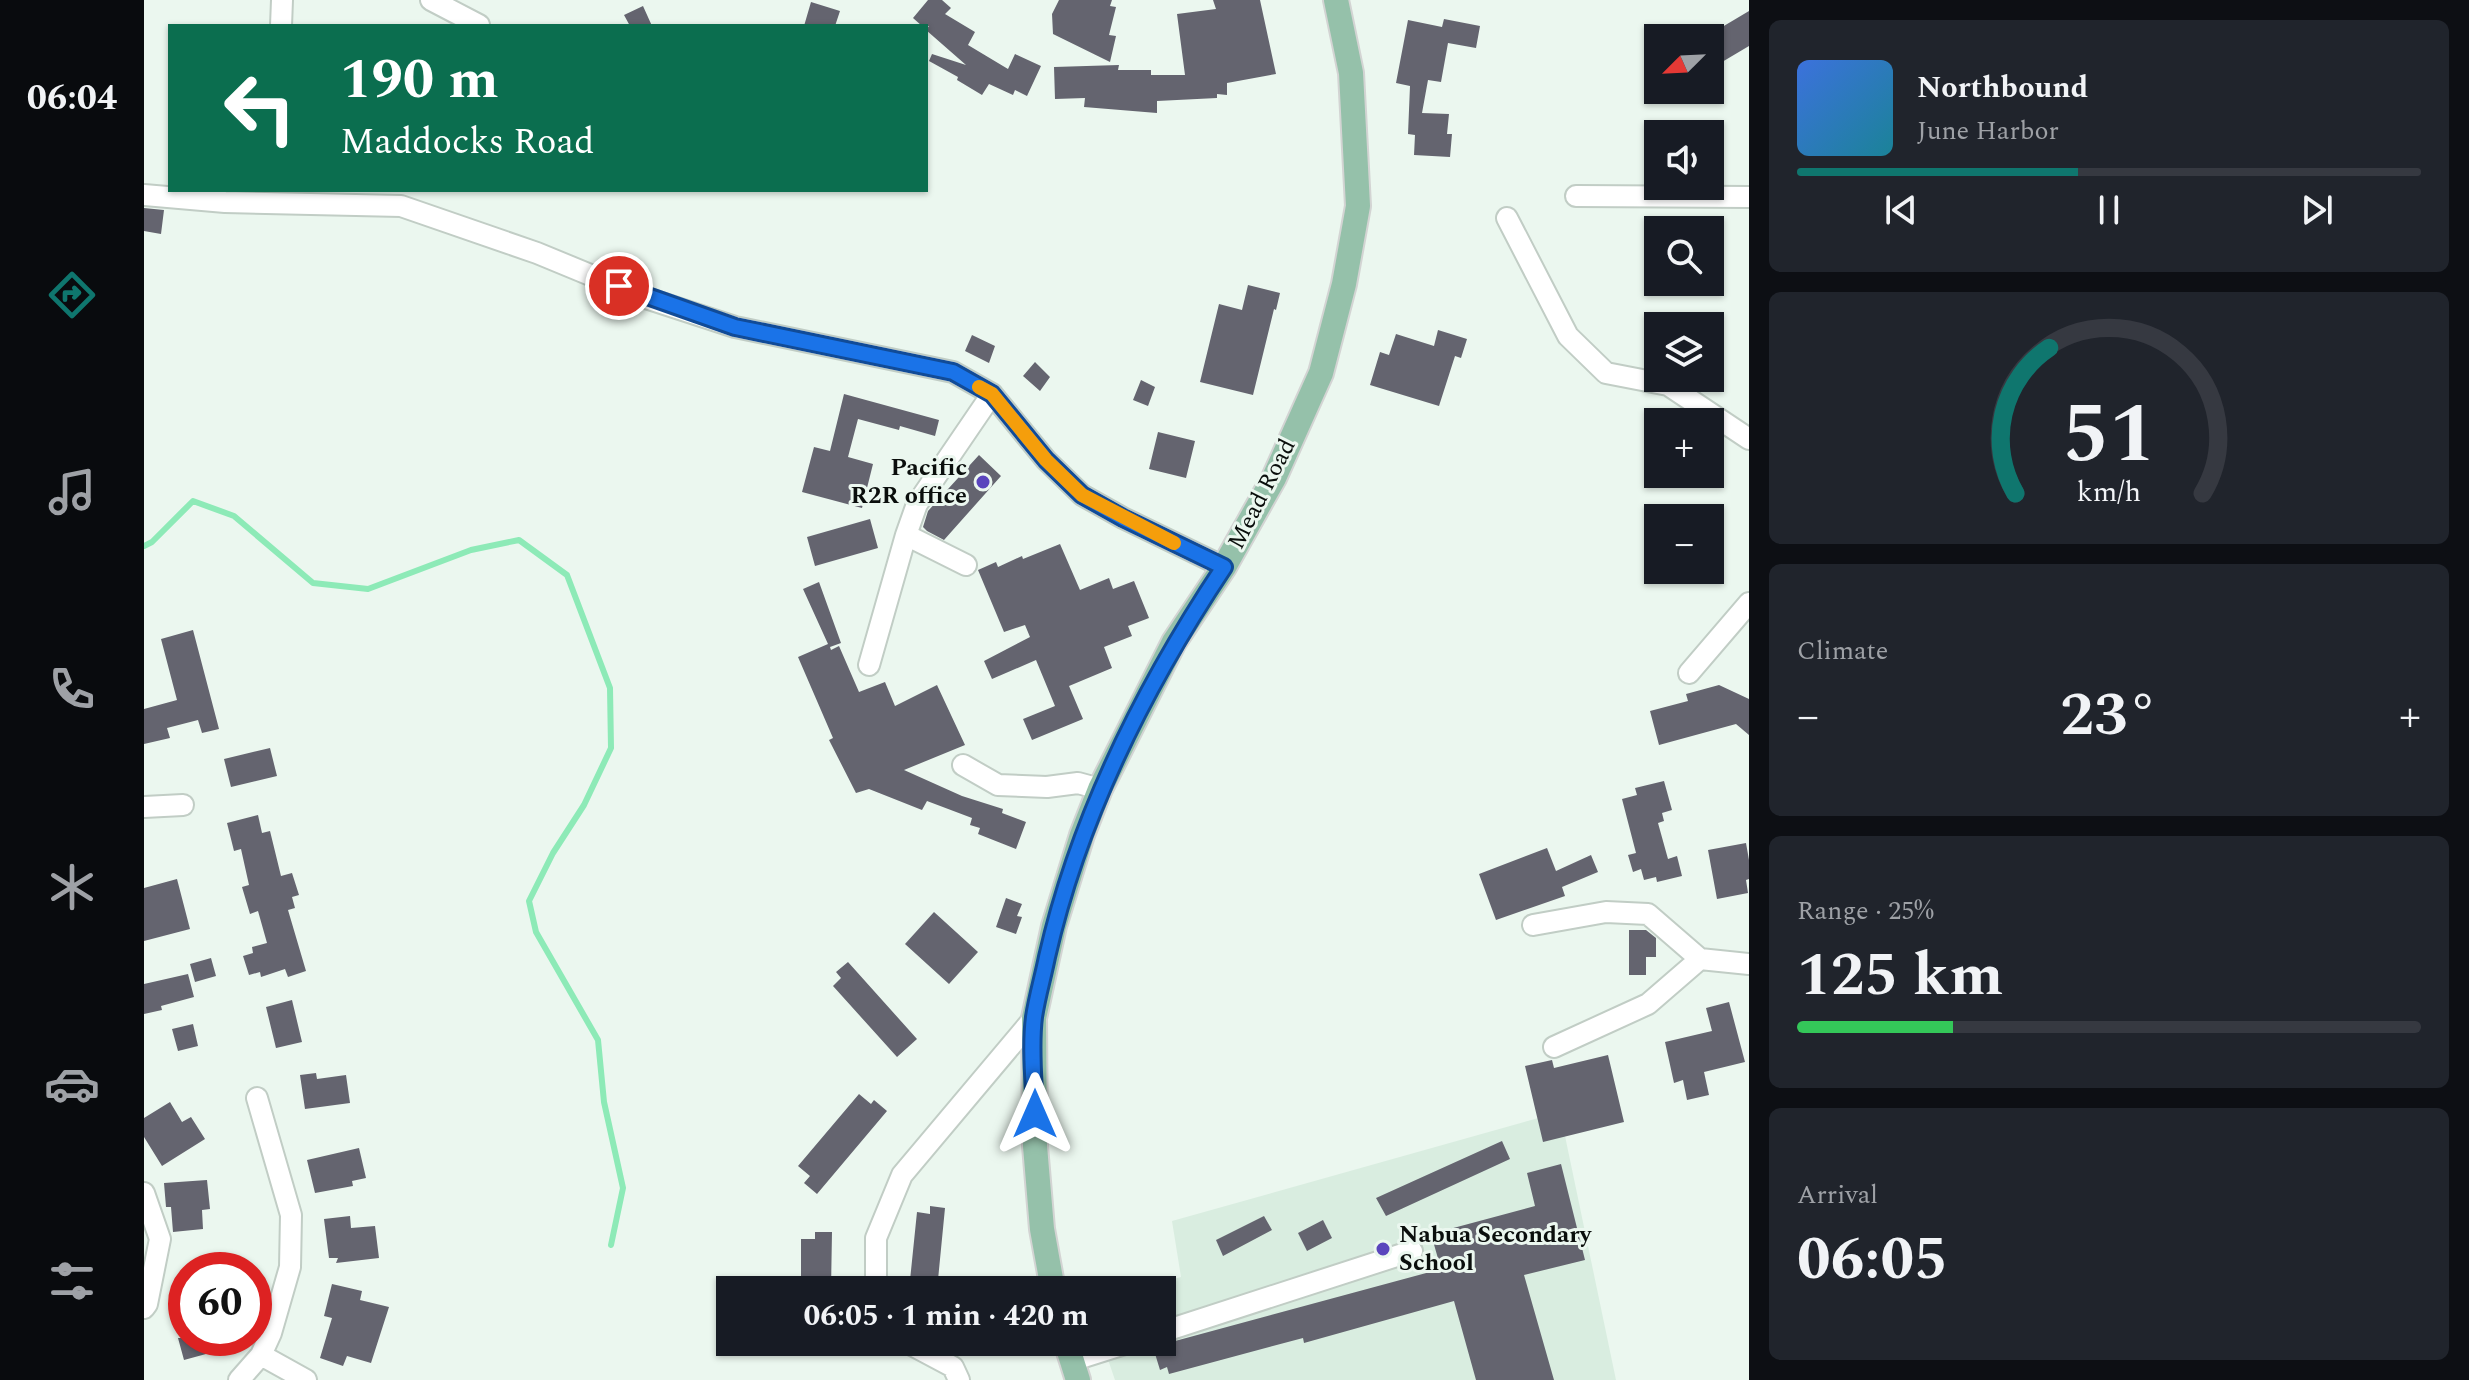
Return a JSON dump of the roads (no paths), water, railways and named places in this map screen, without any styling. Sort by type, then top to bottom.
[{"type":"main road","name":"Mead Road","points":[[1050,1276],[1042,1229],[1035,1146],[1034,1018],[1054,926],[1082,835],[1100,789],[1174,642],[1224,567],[1274,478],[1321,373],[1344,284],[1358,206],[1351,73],[1336,0]]},
{"type":"street","points":[[281,24],[282,0]]},
{"type":"street","points":[[431,0],[477,24]]},
{"type":"street","points":[[144,195],[225,202],[275,197],[401,206],[537,253],[646,298],[735,327],[953,372],[992,394],[1046,460],[1082,495],[1224,567]]},
{"type":"street","points":[[1576,196],[1749,197]]},
{"type":"street","points":[[1507,218],[1568,336],[1582,352],[1606,373],[1668,385],[1749,439]]},
{"type":"street","points":[[869,665],[917,504],[992,394]]},
{"type":"street","points":[[906,535],[966,565]]},
{"type":"street","points":[[1689,673],[1749,603]]},
{"type":"street","points":[[963,765],[998,785],[1019,788],[1078,783],[1100,789]]},
{"type":"street","points":[[144,807],[183,805]]},
{"type":"street","points":[[1533,925],[1606,912],[1648,914],[1700,959],[1749,964]]},
{"type":"street","points":[[1554,1047],[1648,1004],[1700,959]]},
{"type":"street","points":[[876,1276],[876,1238],[902,1175],[1034,1018]]},
{"type":"street","points":[[257,1098],[291,1215],[290,1267],[272,1330]]},
{"type":"street","points":[[144,1193],[160,1239],[144,1308]]},
{"type":"street","points":[[1176,1327],[1412,1251]]},
{"type":"street","points":[[239,1380],[260,1356]]},
{"type":"street","points":[[263,1356],[306,1380]]},
{"type":"street","points":[[932,1356],[953,1367],[959,1380]]},
{"type":"waterway","points":[[144,546],[152,542],[193,501],[234,516],[313,583],[368,589],[471,550],[519,540],[567,575],[610,688],[611,748],[584,805],[553,853],[529,901],[536,932],[598,1040],[604,1102],[623,1188],[611,1245]]},
{"type":"place","name":"Pacific R2R office","points":[[983,482]]},
{"type":"place","name":"Nabua Secondary School","points":[[1383,1249]]}]
